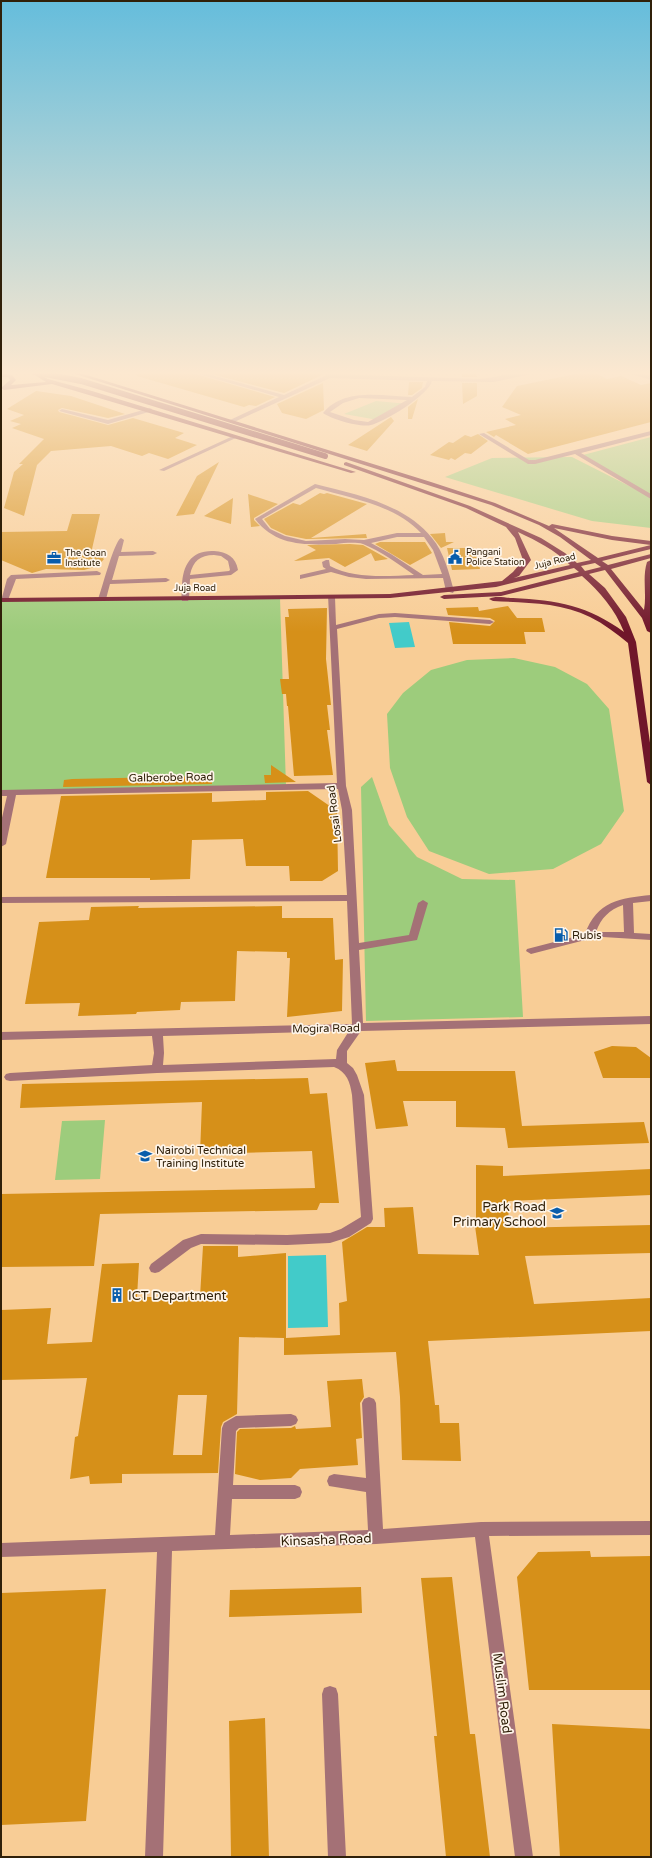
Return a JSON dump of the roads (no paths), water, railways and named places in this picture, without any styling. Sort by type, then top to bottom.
[{"type":"main road","points":[[304,459],[417,490]]},
{"type":"main road","points":[[332,459],[468,507],[539,539],[563,554],[578,566],[602,590],[622,617],[632,642],[651,782]]},
{"type":"main road","points":[[335,459],[429,483]]},
{"type":"main road","points":[[352,459],[493,504],[541,524],[598,560],[606,567],[646,618],[651,631]]},
{"type":"main road","points":[[496,586],[516,574],[527,560],[515,531],[505,523]]},
{"type":"main road","points":[[541,524],[590,534],[651,543]]},
{"type":"main road","name":"Juja Road","points":[[390,596],[496,586],[651,547]]},
{"type":"main road","name":"Juja Road","points":[[2,600],[390,596],[467,597],[523,590],[651,556]]},
{"type":"main road","points":[[646,618],[650,599],[648,571],[651,562]]},
{"type":"main road","points":[[467,597],[547,602],[569,606],[587,612],[603,621],[632,642]]},
{"type":"street","points":[[162,470],[187,459]]},
{"type":"street","points":[[523,459],[528,462],[535,462],[549,459]]},
{"type":"street","points":[[587,459],[651,497]]},
{"type":"street","points":[[425,535],[397,535],[364,542],[306,543],[283,538],[268,530],[258,519],[315,486],[349,496],[401,515],[408,518],[431,540],[446,576],[450,591]]},
{"type":"street","points":[[102,599],[121,540]]},
{"type":"street","points":[[364,542],[389,555],[420,576]]},
{"type":"street","points":[[116,554],[153,553]]},
{"type":"street","points":[[185,599],[188,565],[192,558],[199,555],[219,554],[227,556],[233,562],[234,570],[231,573],[187,577]]},
{"type":"street","points":[[326,562],[327,567],[332,570],[347,575],[364,577],[446,576]]},
{"type":"street","points":[[303,577],[332,570]]},
{"type":"street","points":[[2,600],[5,584],[10,579],[20,576],[97,573]]},
{"type":"street","points":[[108,582],[166,580]]},
{"type":"street","name":"Losai Road","points":[[331,597],[342,786],[347,810],[350,840],[358,1027]]},
{"type":"street","points":[[334,628],[379,616],[395,615],[490,622]]},
{"type":"street","name":"Galberobe Road","points":[[1,792],[342,786]]},
{"type":"street","points":[[1,844],[12,792]]},
{"type":"street","points":[[1,900],[352,898]]},
{"type":"street","points":[[589,936],[592,923],[601,912],[609,906],[628,900],[651,898]]},
{"type":"street","points":[[628,900],[629,935]]},
{"type":"street","points":[[354,947],[413,938],[423,903]]},
{"type":"street","points":[[531,951],[589,936],[603,934],[651,937]]},
{"type":"street","name":"Mogira Road","points":[[1,1036],[651,1020]]},
{"type":"street","points":[[342,1065],[342,1050],[358,1027]]},
{"type":"street","points":[[157,1032],[159,1054],[157,1069]]},
{"type":"street","points":[[10,1077],[157,1069],[335,1062],[347,1068],[355,1077],[358,1095],[367,1218],[345,1233],[330,1238],[287,1240],[201,1239],[187,1244],[155,1268]]},
{"type":"street","points":[[369,1404],[376,1537]]},
{"type":"street","points":[[222,1543],[229,1428],[236,1422],[291,1420]]},
{"type":"street","points":[[334,1481],[373,1486]]},
{"type":"street","points":[[225,1492],[295,1492]]},
{"type":"street","name":"Kinsasha Road","points":[[1,1550],[376,1537],[481,1530],[651,1528]]},
{"type":"street","name":"Muslim Road","points":[[481,1530],[524,1857]]},
{"type":"street","points":[[150,1857],[154,1857],[165,1544]]},
{"type":"street","points":[[330,1694],[337,1857]]},
{"type":"water","points":[[409,622],[415,647],[395,648],[389,623]]},
{"type":"water","points":[[326,1255],[328,1327],[288,1328],[288,1256]]},
{"type":"place","name":"Pangani Police Station","points":[[455,557]]},
{"type":"place","name":"The Goan Institute","points":[[54,558]]},
{"type":"place","name":"Rubis","points":[[561,935]]},
{"type":"place","name":"Nairobi Technical Training Institute","points":[[145,1156]]},
{"type":"place","name":"Park Road Primary School","points":[[557,1213]]},
{"type":"place","name":"ICT Department","points":[[117,1295]]}]
